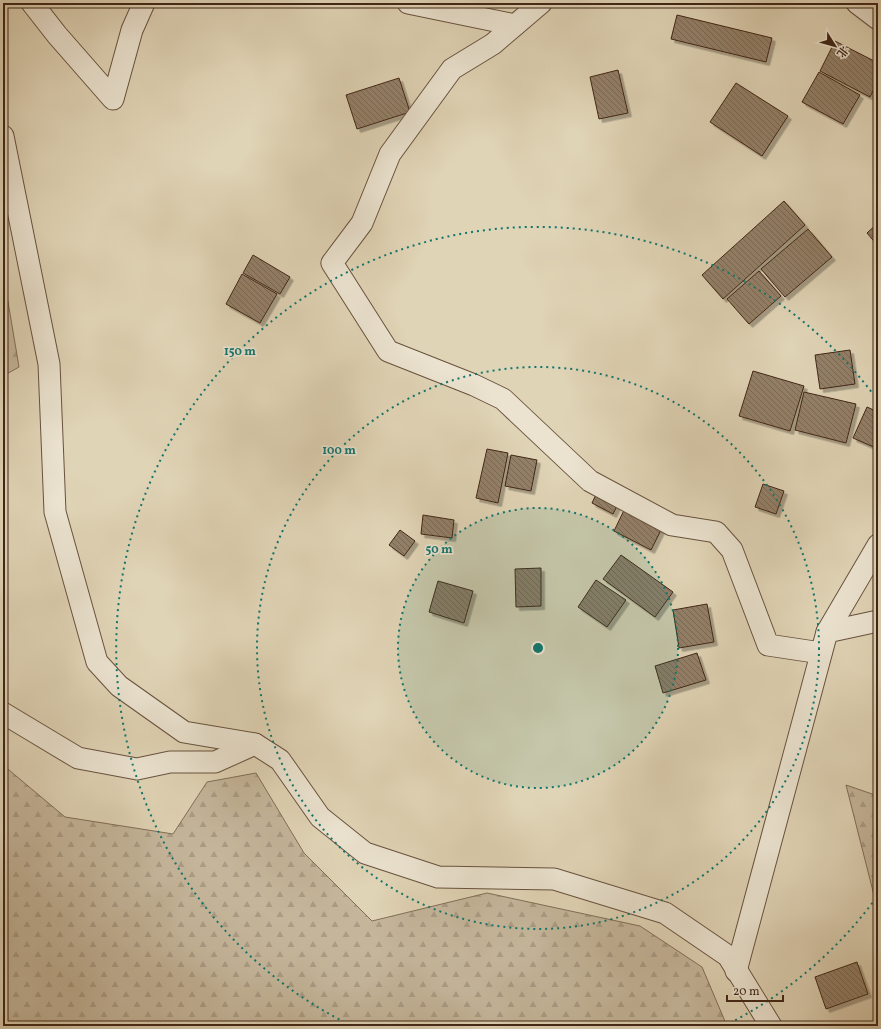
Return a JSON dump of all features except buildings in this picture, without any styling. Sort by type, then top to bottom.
[{"type":"street","points":[[32,3],[56,35],[113,99],[132,30],[144,3]]},
{"type":"street","points":[[408,3],[515,25]]},
{"type":"street","points":[[541,3],[493,44],[452,69],[390,154],[362,223],[332,263],[388,351],[474,385],[503,399],[590,481],[672,525],[716,532],[732,550],[768,645],[821,653]]},
{"type":"street","points":[[857,3],[878,19]]},
{"type":"street","points":[[3,136],[49,364],[55,512],[97,662],[119,686],[184,732],[255,744],[280,760],[320,817],[365,853],[438,877],[554,879],[665,913],[728,956],[771,1026]]},
{"type":"street","points":[[736,971],[827,632],[878,545]]},
{"type":"street","points":[[827,632],[878,621]]},
{"type":"street","points":[[3,713],[78,758],[137,769],[170,762],[215,762],[255,744]]},
{"type":"green space","points":[[3,272],[19,367],[3,376]]},
{"type":"green space","points":[[3,765],[65,817],[173,834],[207,782],[256,773],[304,853],[372,921],[487,893],[640,926],[702,967],[727,1026],[3,1026]]},
{"type":"green space","points":[[846,785],[878,796],[878,911]]}]
